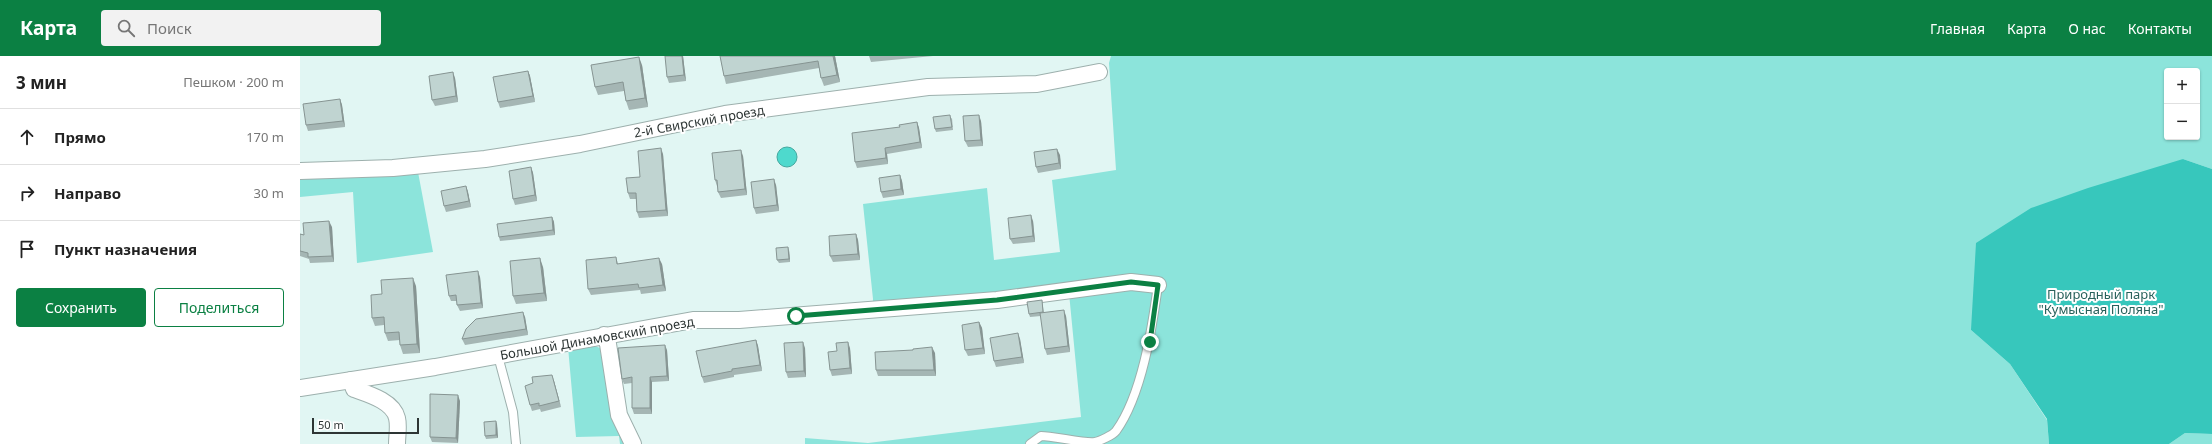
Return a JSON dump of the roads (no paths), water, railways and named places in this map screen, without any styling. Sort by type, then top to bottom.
[{"type":"street","name":"2-й Свирский проезд","points":[[300,171],[392,168],[484,159],[580,144],[725,114],[928,87],[1037,84],[1099,72]]},
{"type":"street","name":"Большой Динамовский проезд","points":[[300,388],[498,356],[604,335],[693,320],[739,320],[997,300],[1131,282],[1158,285]]},
{"type":"street","points":[[604,335],[608,344],[619,415],[633,444]]},
{"type":"street","points":[[351,380],[354,389],[374,396],[391,408],[397,418],[397,444]]},
{"type":"lane","points":[[1030,444],[1040,436],[1094,442],[1115,432],[1135,392],[1150,342],[1158,285]]},
{"type":"lane","points":[[498,356],[513,412],[516,444]]},
{"type":"park label","name":"Природный парк \"Кумысная Поляна\"","points":[[2101,302]]}]
